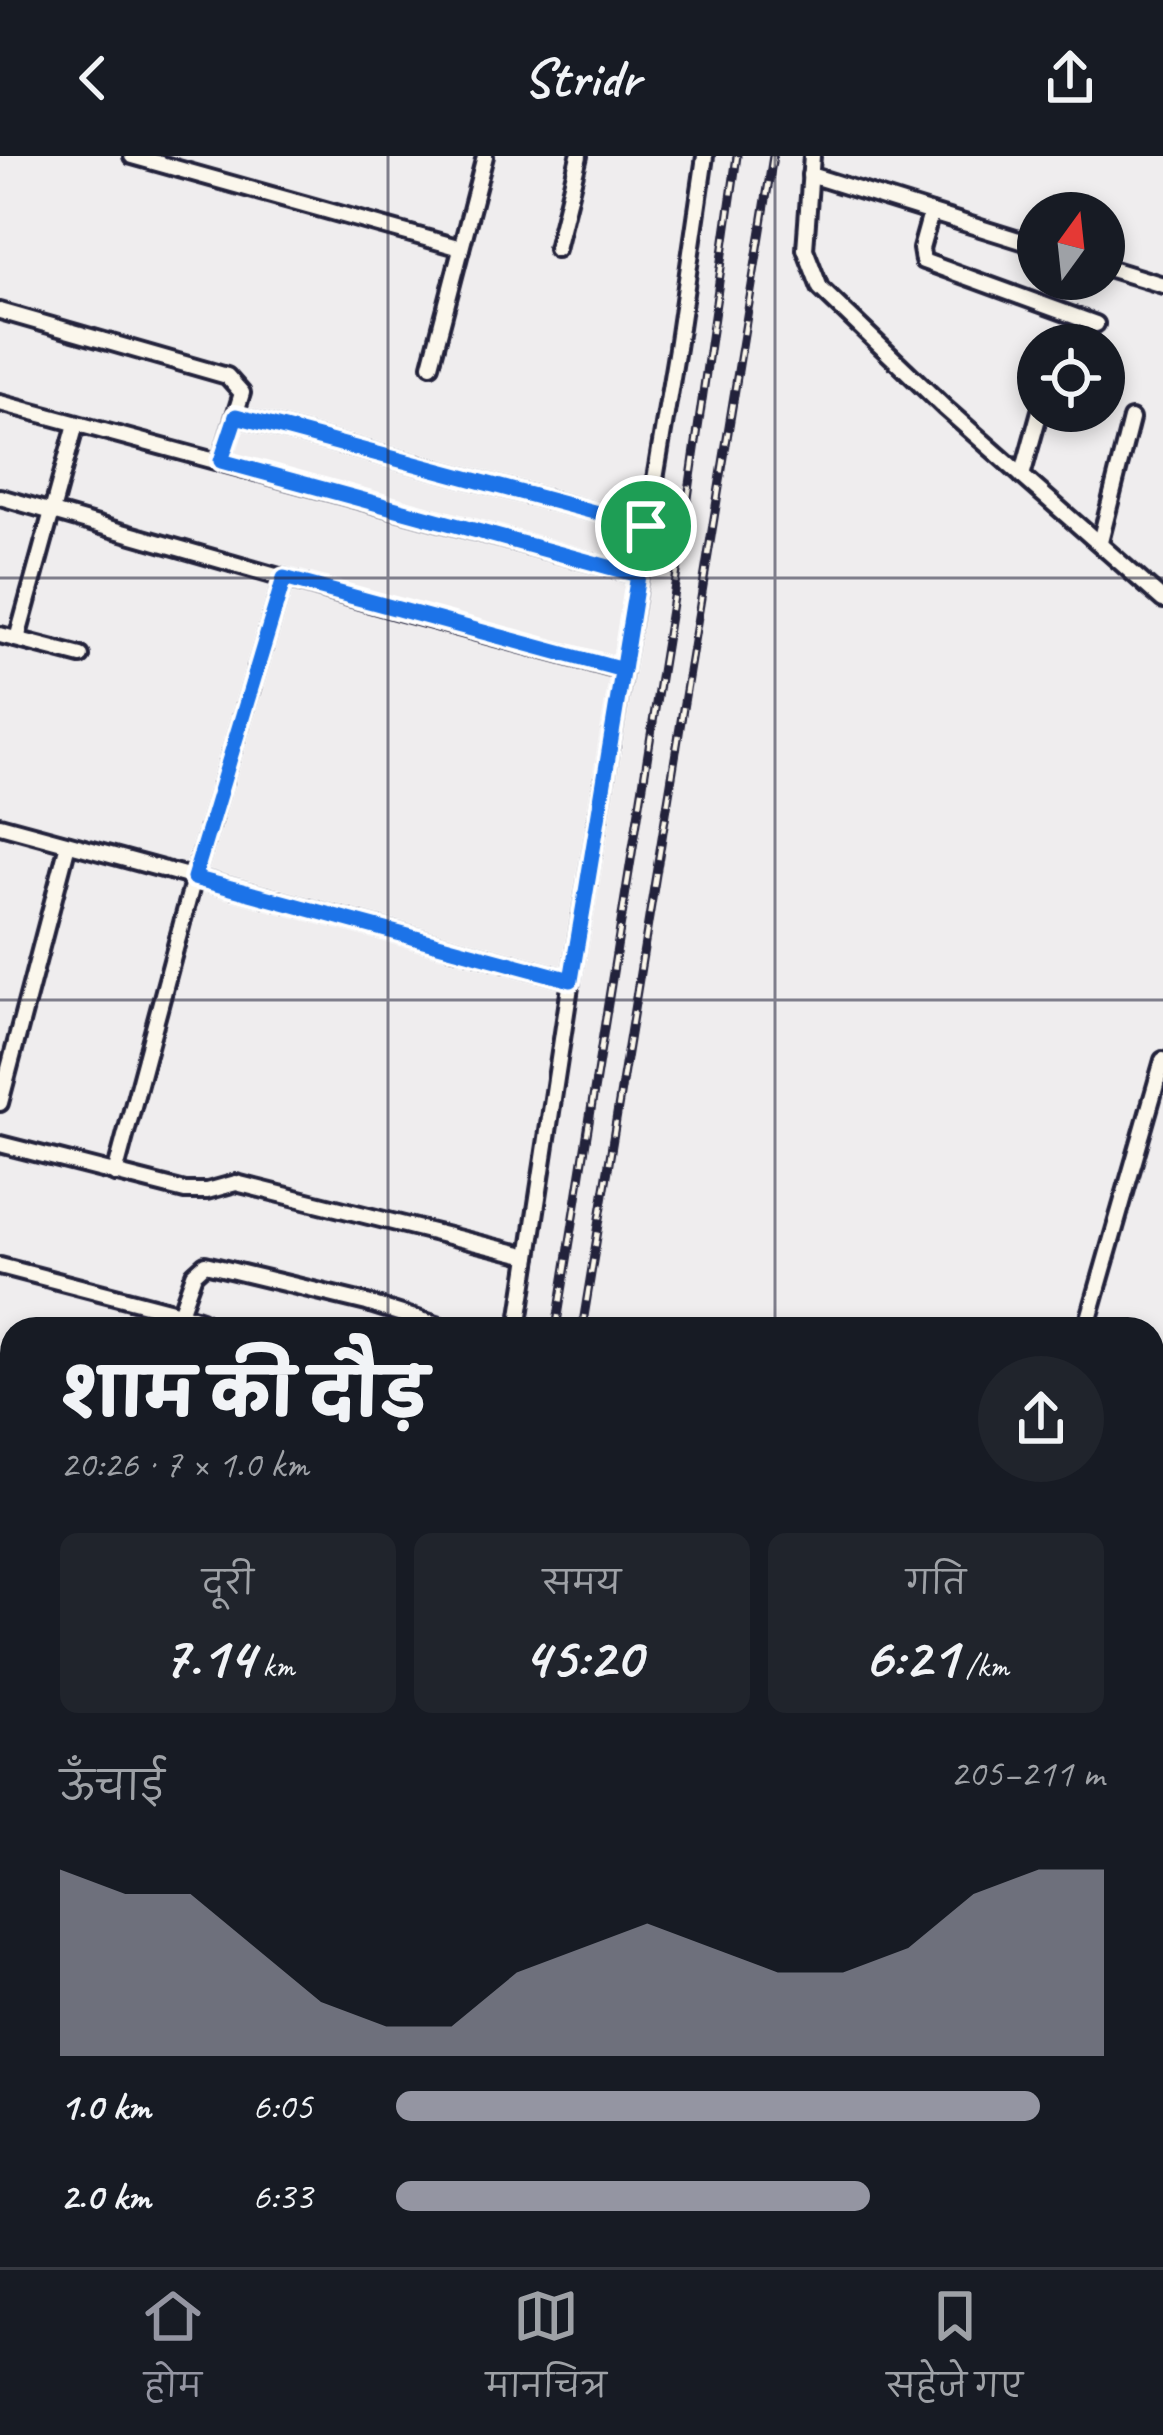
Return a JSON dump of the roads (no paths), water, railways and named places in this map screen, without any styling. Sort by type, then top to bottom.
[{"type":"street","points":[[431,365],[485,156]]},
{"type":"street","points":[[556,249],[579,156]]},
{"type":"street","points":[[520,1317],[705,156]]},
{"type":"street","points":[[812,156],[805,249],[820,288],[855,325],[1163,600]]},
{"type":"street","points":[[138,157],[461,248]]},
{"type":"street","points":[[811,175],[1017,240]]},
{"type":"street","points":[[931,213],[920,249],[923,261],[1096,324]]},
{"type":"street","points":[[1125,273],[1163,285]]},
{"type":"street","points":[[0,311],[226,376],[242,393],[221,461]]},
{"type":"street","points":[[0,403],[638,575]]},
{"type":"street","points":[[236,416],[646,526]]},
{"type":"street","points":[[1100,542],[1131,419]]},
{"type":"street","points":[[17,639],[76,424]]},
{"type":"street","points":[[1022,476],[1034,432]]},
{"type":"street","points":[[0,496],[623,670]]},
{"type":"street","points":[[115,1174],[194,878],[284,578]]},
{"type":"street","points":[[0,635],[81,656]]},
{"type":"street","points":[[0,825],[571,980]]},
{"type":"street","points":[[0,1103],[68,844]]},
{"type":"street","points":[[1089,1317],[1163,1060]]},
{"type":"street","points":[[0,1144],[197,1192],[236,1183],[529,1256]]},
{"type":"street","points":[[180,1313],[194,1274],[205,1264],[412,1317]]},
{"type":"street","points":[[0,1266],[192,1317]]},
{"type":"railway","points":[[558,1317],[681,547],[737,156]]},
{"type":"railway","points":[[584,1317],[773,156]]}]
